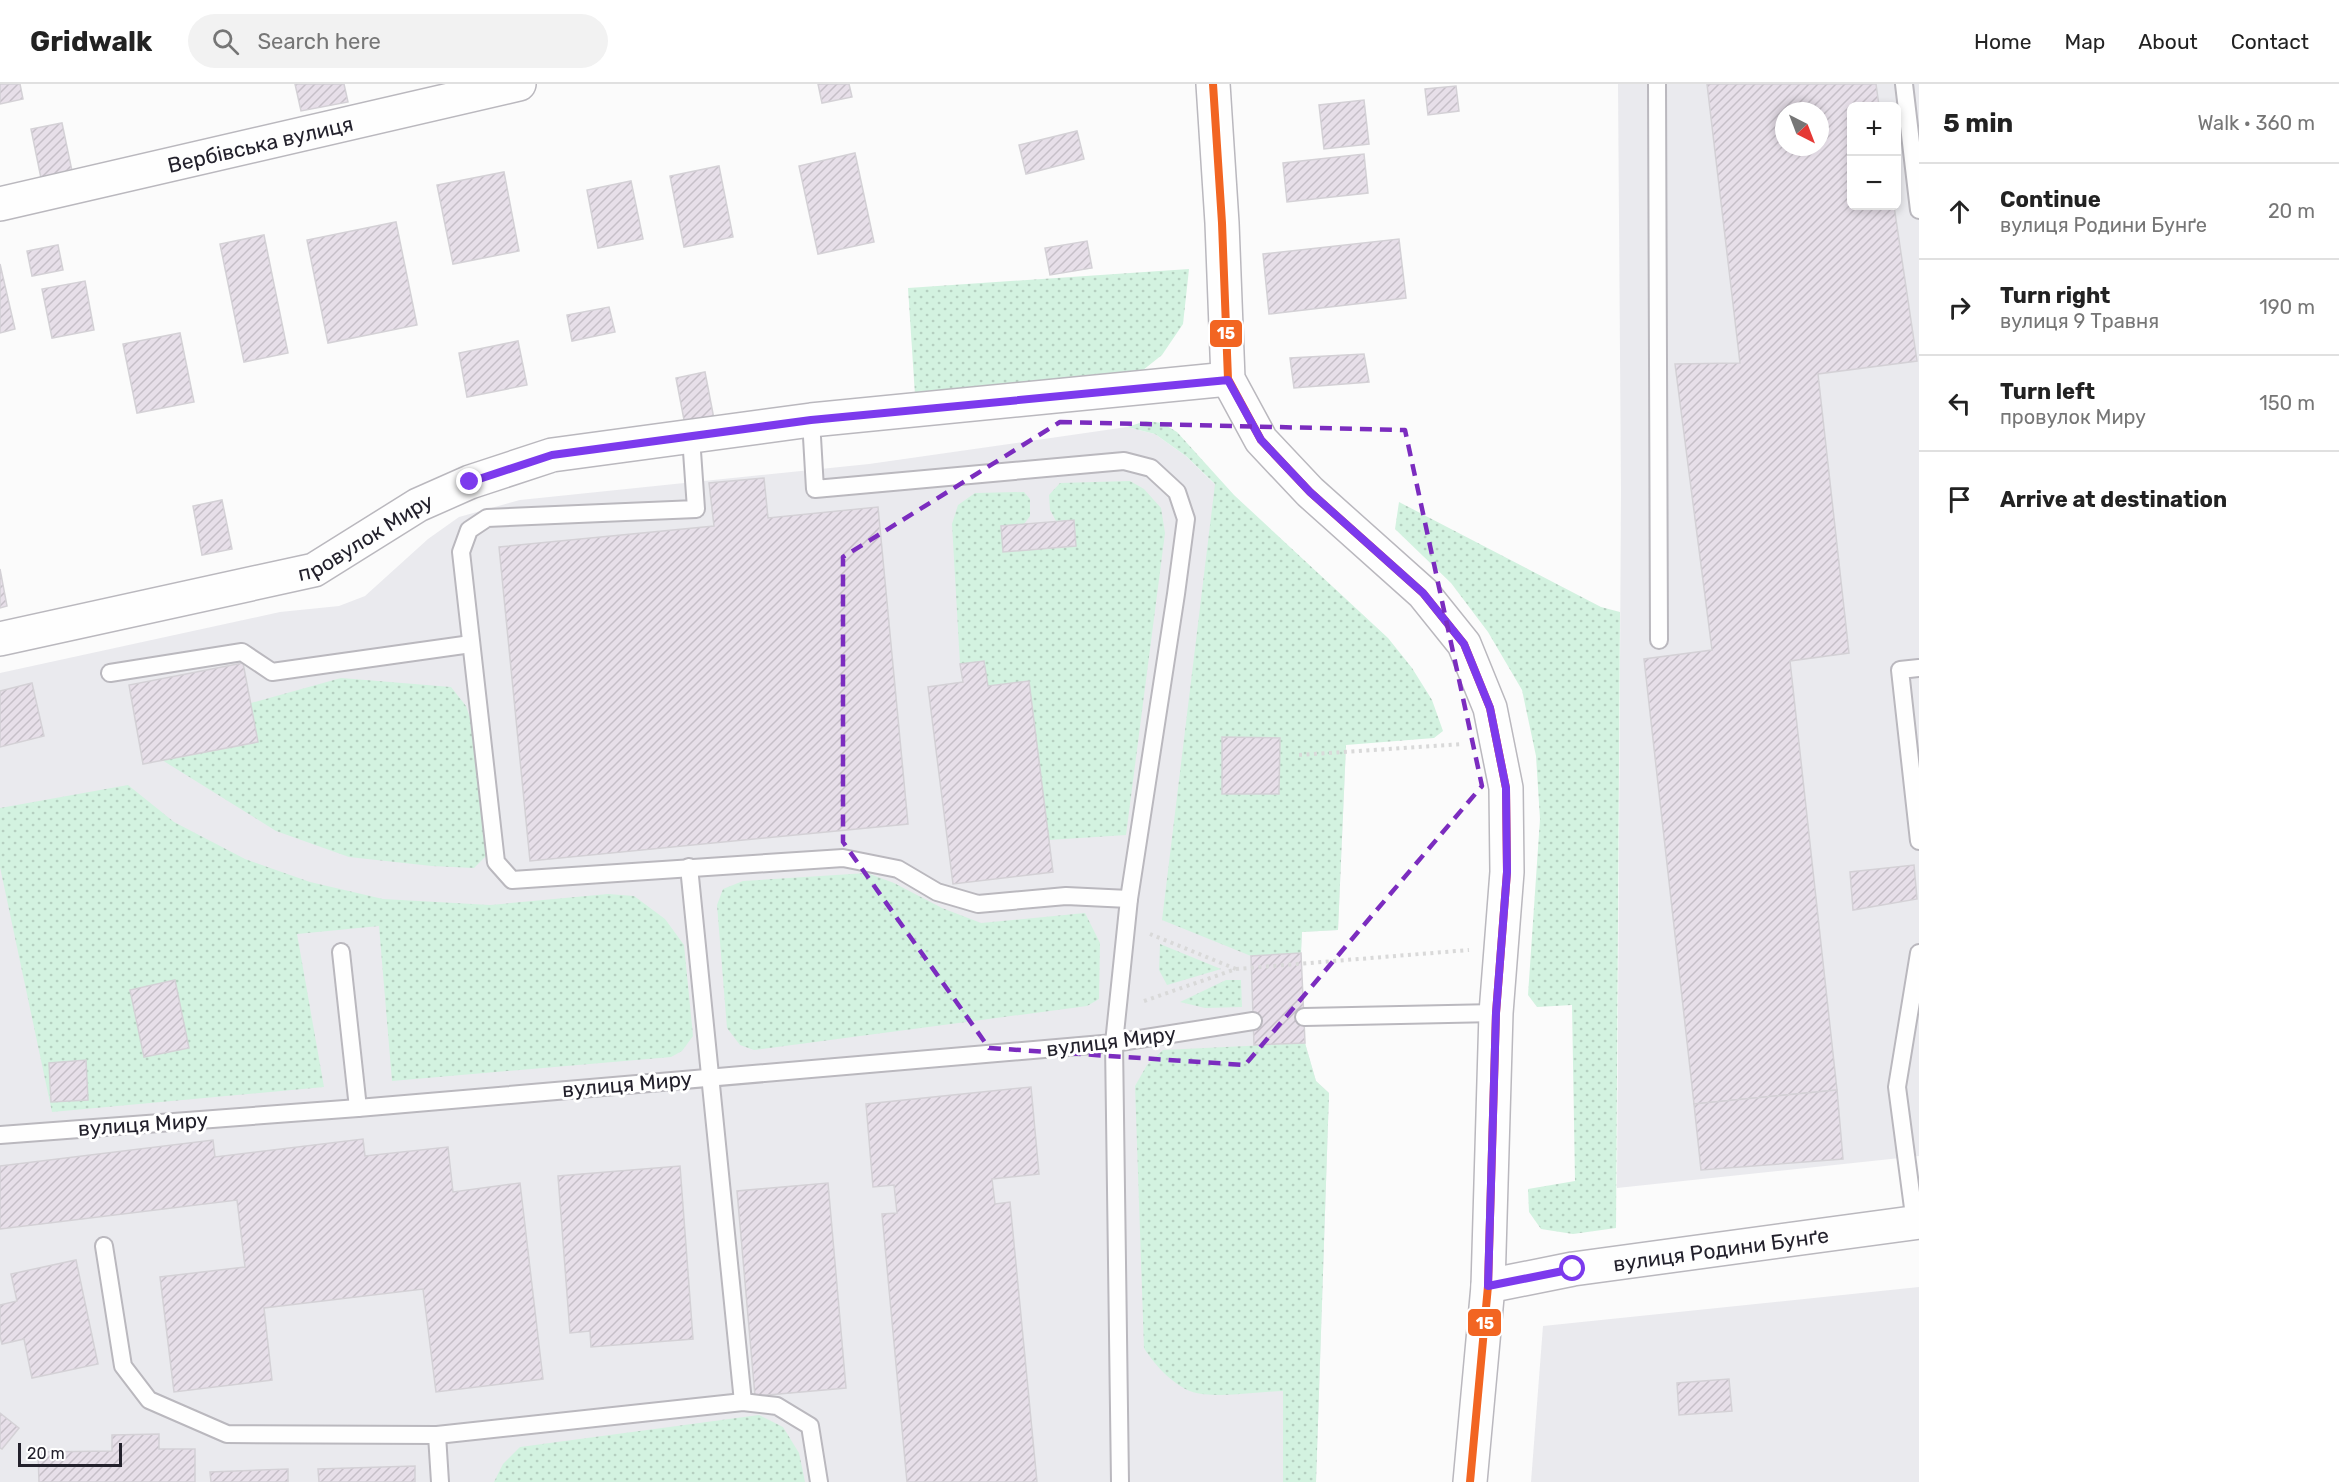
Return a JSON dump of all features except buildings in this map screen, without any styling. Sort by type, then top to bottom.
[{"type":"street","name":"Вербівська вулиця","points":[[0,204],[519,84]]},
{"type":"street","points":[[1213,84],[1222,224],[1228,380],[1261,440],[1310,492],[1423,593],[1464,644],[1490,708],[1506,788],[1507,872],[1496,1013],[1488,1286],[1470,1482]]},
{"type":"street","name":"провулок Миру","points":[[0,639],[314,570],[418,505],[470,482],[552,455],[811,420],[1228,380]]},
{"type":"street","name":"вулиця Родини Бунґе","points":[[1488,1286],[1573,1269],[1917,1223]]},
{"type":"lane","points":[[1657,84],[1659,639]]},
{"type":"lane","points":[[1904,84],[1919,210]]},
{"type":"lane","points":[[811,420],[815,489],[1124,461],[1151,468],[1177,492],[1186,519],[1129,899],[1114,1043],[1120,1482]]},
{"type":"lane","points":[[692,437],[696,509],[487,518],[469,530],[461,552],[496,862],[512,880],[843,858],[898,869],[937,892],[978,904],[1066,896],[1129,899]]},
{"type":"lane","points":[[110,673],[242,652],[272,672],[471,644]]},
{"type":"lane","points":[[1919,668],[1900,670],[1919,841]]},
{"type":"lane","points":[[688,867],[743,1402]]},
{"type":"lane","points":[[340,952],[358,1108]]},
{"type":"lane","points":[[1917,1223],[1897,1087],[1919,953]]},
{"type":"lane","points":[[1304,1017],[1496,1013]]},
{"type":"lane","name":"вулиця Миру","points":[[0,1135],[358,1108],[1114,1043],[1253,1021]]},
{"type":"lane","points":[[104,1246],[123,1366],[149,1400],[227,1434],[437,1435],[743,1402],[777,1406],[810,1426],[819,1482]]},
{"type":"lane","points":[[437,1435],[441,1482]]},
{"type":"path","points":[[1299,755],[1464,744]]},
{"type":"path","points":[[1127,924],[1236,969]]},
{"type":"path","points":[[1118,1010],[1236,969],[1475,949]]},
{"type":"highlighted area","points":[[1060,422],[1405,430],[1482,786],[1245,1065],[989,1048],[843,842],[843,557]]},
{"type":"shaded area","points":[[1618,84],[1919,84],[1919,1156],[1617,1188],[1621,491]]},
{"type":"shaded area","points":[[1127,427],[1155,434],[1186,456],[1331,598],[1350,654],[1338,930],[1302,932],[1301,953],[1305,1043],[1316,1081],[1329,1093],[1316,1482],[0,1482],[0,673],[280,612],[339,606],[365,596],[428,539],[459,517],[520,500],[869,464]]},
{"type":"shaded area","points":[[1919,1287],[1919,1482],[1531,1482],[1543,1326]]},
{"type":"green space","points":[[1189,269],[1183,324],[1162,355],[1138,374],[915,395],[908,288]]},
{"type":"green space","points":[[1146,421],[1162,423],[1177,432],[1234,495],[1388,638],[1412,668],[1432,700],[1443,731],[1434,738],[1346,745],[1338,930],[1302,932],[1301,953],[1251,956],[1162,920],[1215,484],[1186,456],[1155,434],[1127,427]]},
{"type":"green space","points":[[1130,481],[1144,489],[1161,508],[1165,533],[1126,835],[1049,840],[1029,681],[988,686],[984,661],[960,664],[952,524],[958,505],[975,493],[1024,492],[1030,499],[1030,516],[1024,524],[1001,526],[1004,551],[1076,546],[1074,520],[1056,521],[1050,510],[1049,495],[1060,483]]},
{"type":"green space","points":[[1399,502],[1601,607],[1620,612],[1616,1228],[1573,1234],[1541,1229],[1529,1212],[1528,1189],[1575,1181],[1572,1005],[1537,1007],[1528,995],[1540,819],[1536,756],[1522,690],[1488,632],[1451,583],[1395,529]]},
{"type":"green space","points":[[341,678],[451,687],[466,706],[473,727],[487,855],[474,868],[349,857],[276,831],[162,760],[251,703]]},
{"type":"green space","points":[[128,785],[174,822],[245,859],[310,882],[383,899],[490,905],[608,894],[634,896],[665,919],[684,945],[693,1036],[682,1051],[671,1057],[392,1081],[379,926],[297,934],[324,1087],[52,1112],[0,867],[0,808]]},
{"type":"green space","points":[[867,873],[894,883],[942,908],[981,923],[1085,913],[1100,943],[1099,999],[1087,1006],[754,1050],[740,1045],[727,1028],[717,905],[723,889],[743,881]]},
{"type":"green space","points":[[1160,944],[1221,969],[1167,985],[1159,970]]},
{"type":"green space","points":[[1226,980],[1241,980],[1242,1007],[1205,1008],[1180,1002]]},
{"type":"green space","points":[[1305,1043],[1316,1081],[1329,1093],[1316,1482],[1283,1482],[1283,1391],[1222,1395],[1193,1392],[1169,1377],[1144,1348],[1135,1086],[1147,1065],[1163,1050]]},
{"type":"green space","points":[[759,1415],[783,1427],[799,1453],[805,1482],[494,1482],[503,1464],[520,1447]]},
{"type":"transit line","name":"15","points":[[1213,84],[1222,223],[1228,379],[1261,440],[1310,492],[1423,593],[1464,644],[1490,708],[1506,788],[1507,872],[1496,1013],[1488,1286],[1470,1482]]},
{"type":"route","points":[[470,482],[552,455],[811,420],[1228,380],[1261,440],[1310,492],[1423,593],[1464,644],[1490,708],[1506,788],[1507,872],[1496,1013],[1488,1286],[1573,1269]]}]
